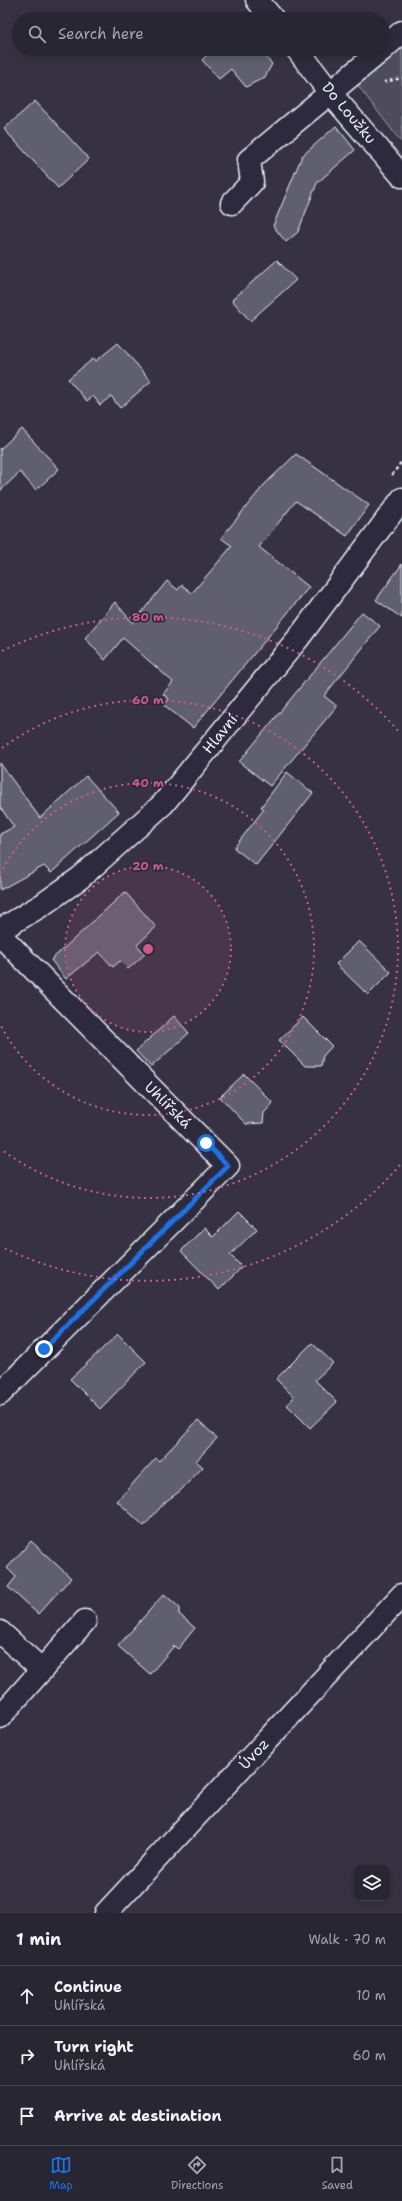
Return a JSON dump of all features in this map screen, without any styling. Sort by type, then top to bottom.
[{"type":"street","points":[[257,0],[267,12]]},
{"type":"street","points":[[390,43],[402,32]]},
{"type":"street","name":"Do Loužku","points":[[302,56],[331,94],[402,176]]},
{"type":"street","points":[[232,203],[252,182],[249,160],[331,94],[375,56]]},
{"type":"street","name":"Hlavní","points":[[0,930],[42,905],[80,878],[163,804],[300,636],[402,499]]},
{"type":"street","name":"Uhlířská","points":[[0,935],[228,1166],[0,1394]]},
{"type":"street","name":"Úvoz","points":[[106,1913],[402,1596]]},
{"type":"street","points":[[0,1717],[85,1621]]},
{"type":"street","points":[[0,1632],[42,1670]]},
{"type":"shaded area","points":[[402,44],[402,143],[356,83],[388,56],[390,56],[390,54]]},
{"type":"building","points":[[206,56],[265,56],[272,64],[265,77],[246,87],[231,69],[219,79],[202,60]]},
{"type":"building","points":[[35,101],[89,159],[58,188],[4,129]]},
{"type":"building","points":[[336,126],[355,150],[317,183],[298,232],[286,242],[273,226],[302,156]]},
{"type":"building","points":[[277,260],[296,280],[250,321],[232,300]]},
{"type":"building","points":[[118,343],[151,381],[120,408],[111,396],[100,405],[93,396],[87,401],[68,379],[94,358],[96,361]]},
{"type":"building","points":[[22,429],[59,469],[36,490],[20,472],[0,491],[0,449]]},
{"type":"building","points":[[296,454],[369,505],[347,536],[296,501],[259,547],[309,587],[193,728],[164,705],[169,699],[163,694],[173,682],[123,638],[105,660],[85,638],[115,602],[133,623],[167,581],[178,590],[182,585],[192,593],[232,546],[221,538],[264,485]]},
{"type":"building","points":[[402,564],[402,618],[376,600]]},
{"type":"building","points":[[362,612],[380,626],[324,696],[337,706],[270,786],[239,762]]},
{"type":"building","points":[[0,763],[40,818],[86,776],[119,812],[51,873],[44,866],[0,890],[0,834],[14,827],[0,807]]},
{"type":"building","points":[[287,772],[313,793],[256,865],[234,848],[264,809],[261,807]]},
{"type":"building","points":[[125,892],[156,927],[137,945],[145,954],[128,969],[120,961],[113,967],[99,952],[66,979],[51,960]]},
{"type":"building","points":[[359,941],[391,972],[368,995],[336,964]]},
{"type":"building","points":[[174,1016],[189,1033],[151,1067],[136,1051]]},
{"type":"building","points":[[303,1017],[332,1046],[323,1056],[321,1066],[305,1066],[279,1040]]},
{"type":"building","points":[[244,1074],[273,1103],[264,1113],[263,1123],[246,1124],[220,1097]]},
{"type":"building","points":[[239,1211],[257,1229],[230,1255],[242,1267],[219,1290],[181,1251],[204,1228],[213,1237]]},
{"type":"building","points":[[118,1334],[146,1362],[100,1409],[70,1379]]},
{"type":"building","points":[[312,1343],[333,1363],[315,1380],[337,1402],[310,1428],[287,1405],[294,1397],[276,1379]]},
{"type":"building","points":[[198,1420],[217,1438],[196,1461],[203,1467],[180,1491],[165,1502],[144,1526],[117,1501],[156,1458],[159,1461]]},
{"type":"building","points":[[31,1541],[71,1578],[38,1614],[8,1587],[16,1577],[7,1568]]},
{"type":"building","points":[[164,1594],[179,1607],[179,1614],[195,1628],[178,1649],[174,1646],[150,1674],[118,1646]]},
{"type":"route","points":[[44,1349],[228,1166],[206,1143]]}]
